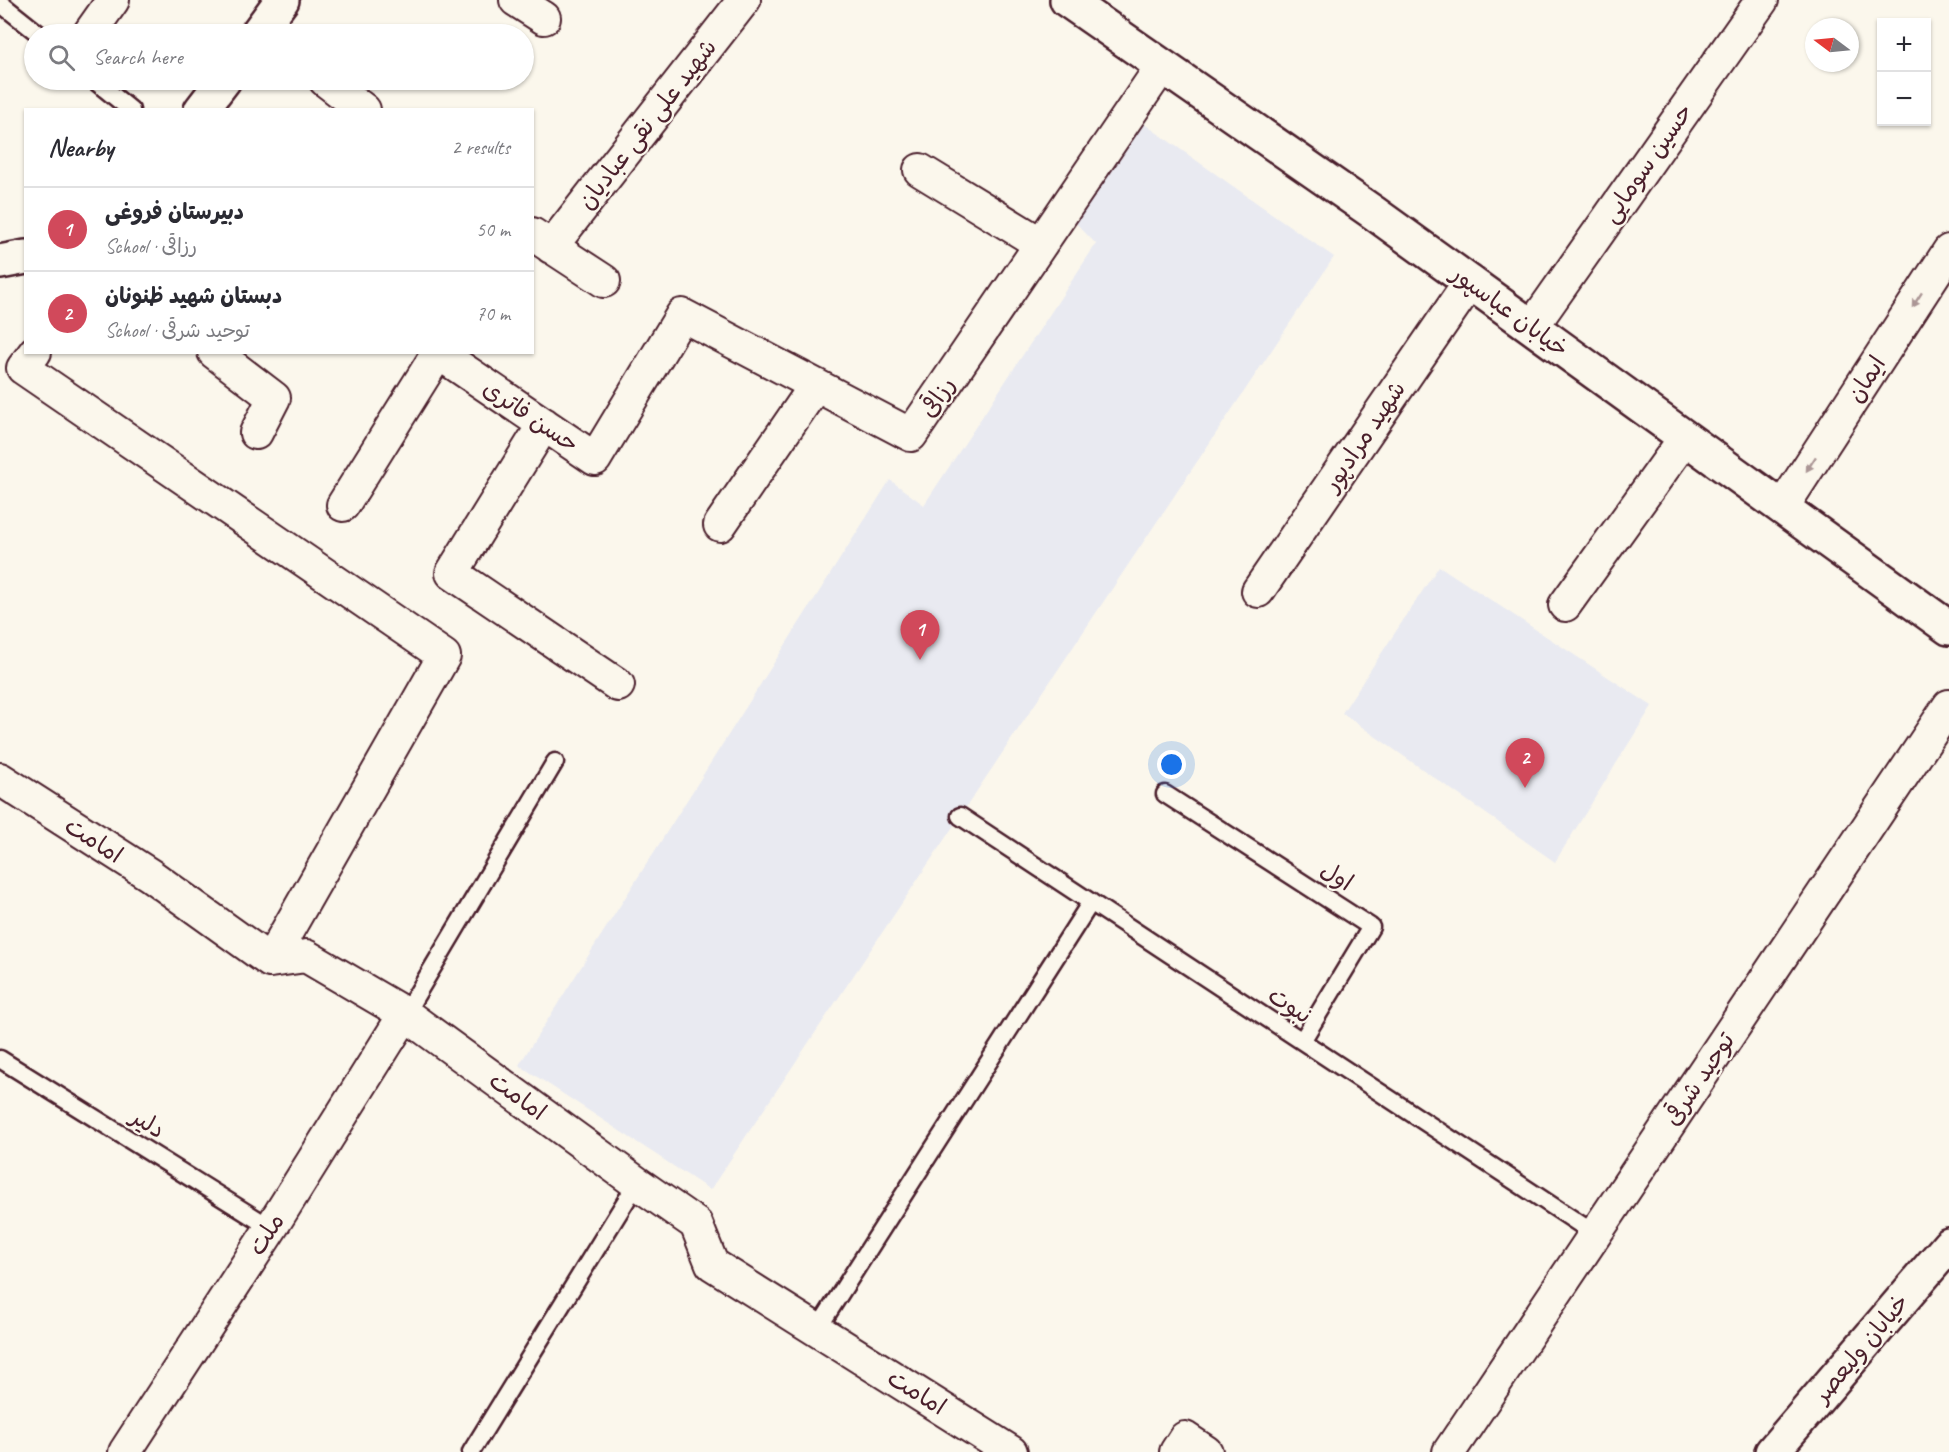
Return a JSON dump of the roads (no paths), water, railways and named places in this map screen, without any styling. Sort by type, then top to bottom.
[{"type":"main road","points":[[267,24],[282,0]]},
{"type":"main road","name":"خیابان عباسپور","points":[[1067,0],[1374,213],[1949,628]]},
{"type":"main road","points":[[203,108],[216,90]]},
{"type":"main road","points":[[0,262],[24,257]]},
{"type":"main road","name":"خیابان ولیعصر","points":[[1772,1452],[1949,1245]]},
{"type":"street","points":[[96,24],[113,0]]},
{"type":"street","points":[[516,0],[544,18]]},
{"type":"street","name":"شهید علی نقی عبادیان","points":[[604,281],[542,241],[744,0]]},
{"type":"street","name":"حسین سومایی","points":[[1532,327],[1762,0]]},
{"type":"street","name":"رزاقی","points":[[595,459],[682,315],[911,435],[1162,66]]},
{"type":"street","points":[[338,90],[361,108]]},
{"type":"street","points":[[920,170],[1041,244]]},
{"type":"street","name":"ایمان","points":[[1782,508],[1949,251]]},
{"type":"street","name":"شهید مرادپور","points":[[1258,591],[1470,282]]},
{"type":"street","points":[[34,354],[23,368],[444,656],[270,961]]},
{"type":"street","points":[[216,354],[274,398],[256,433]]},
{"type":"street","points":[[343,505],[436,354]]},
{"type":"street","name":"حسن فاتری","points":[[439,354],[595,459]]},
{"type":"street","points":[[720,525],[816,385]]},
{"type":"street","points":[[544,424],[452,573],[618,685]]},
{"type":"street","points":[[1565,605],[1685,438]]},
{"type":"street","name":"توحید شرقی","points":[[1449,1452],[1949,706]]},
{"type":"street","name":"امامت","points":[[0,779],[150,875],[270,961],[306,956],[405,1014],[696,1224],[712,1264],[1011,1452]]},
{"type":"street","name":"ملت","points":[[125,1452],[405,1014]]},
{"type":"street","points":[[1176,1452],[1185,1438],[1206,1452]]},
{"type":"lane","points":[[0,3],[26,24]]},
{"type":"lane","points":[[106,90],[129,108]]},
{"type":"lane","points":[[405,1014],[555,762]]},
{"type":"lane","name":"اول","points":[[1165,794],[1371,927],[1302,1041]]},
{"type":"lane","name":"نبوت","points":[[960,816],[1595,1234]]},
{"type":"lane","points":[[817,1330],[1091,902]]},
{"type":"lane","name":"دلیر","points":[[0,1059],[270,1228]]},
{"type":"lane","points":[[471,1452],[637,1183]]},
{"type":"place","name":"دبیرستان فروغی","points":[[920,660]]},
{"type":"place","name":"دبستان شهید ظنونان","points":[[1525,788]]}]
